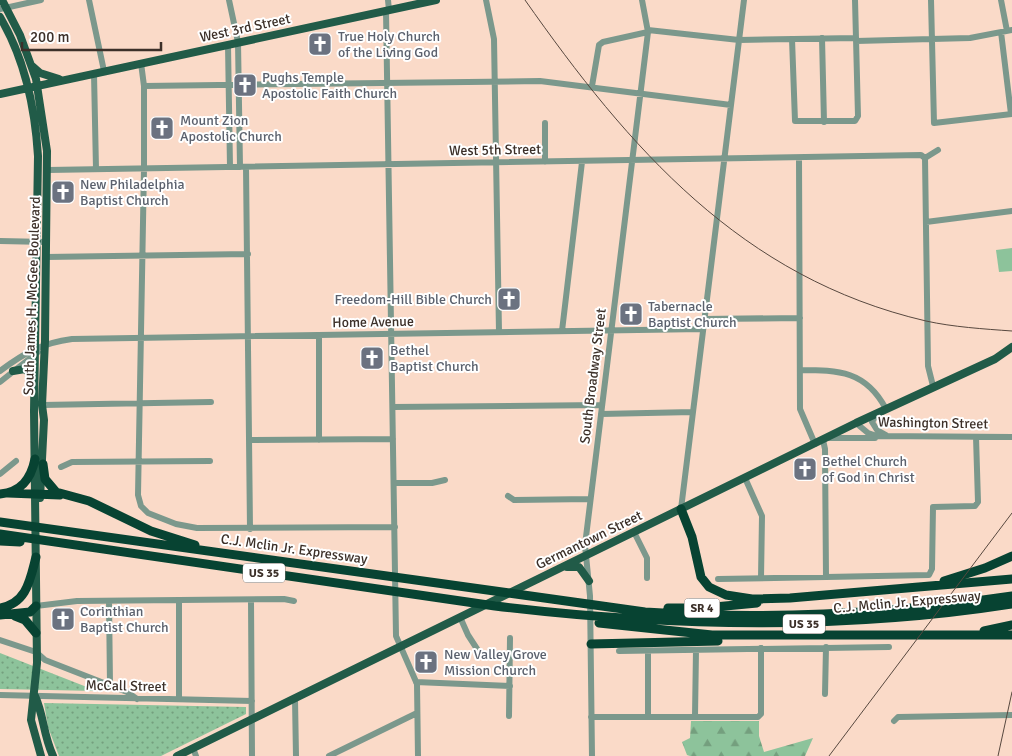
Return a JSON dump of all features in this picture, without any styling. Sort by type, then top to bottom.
[{"type":"highway","points":[[4,494],[18,488],[28,480],[39,462]]},
{"type":"highway","points":[[39,462],[48,485],[56,492],[65,496]]},
{"type":"highway","points":[[4,494],[65,496],[89,501],[167,537],[215,551]]},
{"type":"highway","points":[[681,509],[694,545],[698,570],[709,587],[719,593],[752,599],[790,598]]},
{"type":"highway","name":"C.J. Mclin Jr. Expressway","points":[[0,522],[215,551],[520,596],[613,608],[683,614],[810,616],[923,608],[1012,596]]},
{"type":"highway","name":"C.J. Mclin Jr. Expressway","points":[[0,534],[462,602],[563,615]]},
{"type":"highway","points":[[0,541],[61,544]]},
{"type":"highway","name":"SR 4","points":[[613,608],[704,608],[927,585],[968,574],[1012,556]]},
{"type":"highway","points":[[2,611],[14,604],[25,594],[36,557]]},
{"type":"highway","points":[[927,585],[1012,579]]},
{"type":"highway","name":"C.J. Mclin Jr. Expressway","points":[[596,620],[708,624],[821,623],[893,619],[1012,604]]},
{"type":"highway","points":[[2,611],[30,612],[36,606]]},
{"type":"highway","points":[[2,611],[25,620],[36,633]]},
{"type":"highway","name":"SR 4","points":[[563,615],[675,632],[763,636],[949,635],[1012,625]]},
{"type":"highway","points":[[949,635],[1012,635]]},
{"type":"highway","points":[[591,644],[736,640],[763,636]]},
{"type":"main road","name":"South James H. McGee Boulevard","points":[[2,0],[3,8],[32,65],[37,85],[48,170],[42,405],[44,420],[36,507],[35,696],[31,720],[41,756]]},
{"type":"main road","name":"West 3rd Street","points":[[0,94],[436,0]]},
{"type":"main road","name":"South James H. McGee Boulevard","points":[[0,17],[13,39],[28,87],[35,124],[38,156],[36,352],[34,378],[39,462]]},
{"type":"main road","points":[[32,65],[40,74],[64,80]]},
{"type":"main road","name":"Germantown Street","points":[[177,756],[195,752],[251,719],[856,423],[994,359],[1012,347]]},
{"type":"main road","points":[[13,371],[25,369],[31,372],[34,378]]},
{"type":"main road","points":[[565,567],[578,567],[589,581]]},
{"type":"main road","name":"South James H. McGee Boulevard","points":[[35,696],[41,708],[44,733],[53,756]]},
{"type":"street","points":[[3,8],[41,0]]},
{"type":"street","points":[[89,0],[104,71]]},
{"type":"street","points":[[229,0],[238,42],[248,254],[250,528]]},
{"type":"street","points":[[388,0],[396,636],[399,647],[416,682],[418,756]]},
{"type":"street","points":[[486,0],[494,39],[499,332]]},
{"type":"street","name":"South Broadway Street","points":[[592,756],[589,581],[585,541],[648,31],[642,0]]},
{"type":"street","points":[[681,509],[744,0]]},
{"type":"street","points":[[792,39],[794,119],[797,122],[852,122],[857,118],[855,0]]},
{"type":"street","points":[[931,0],[933,122],[935,124],[1012,114],[1007,31],[1000,0]]},
{"type":"street","points":[[592,86],[599,45],[603,42],[648,31],[739,40],[970,38],[1007,31]]},
{"type":"street","points":[[822,38],[824,122]]},
{"type":"street","points":[[228,45],[230,166]]},
{"type":"street","points":[[141,63],[144,86],[138,495],[141,506],[148,513],[186,527],[395,527]]},
{"type":"street","points":[[94,74],[96,169]]},
{"type":"street","points":[[144,86],[540,81],[731,104]]},
{"type":"street","points":[[545,123],[545,162]]},
{"type":"street","points":[[933,386],[928,366],[925,158],[938,150]]},
{"type":"street","name":"West 5th Street","points":[[48,170],[724,160],[921,155],[925,158]]},
{"type":"street","points":[[799,158],[802,416],[825,449],[826,577]]},
{"type":"street","points":[[562,331],[582,162]]},
{"type":"street","points":[[926,222],[1012,211]]},
{"type":"street","points":[[0,241],[47,242]]},
{"type":"street","points":[[46,257],[248,254]]},
{"type":"street","points":[[704,319],[800,318]]},
{"type":"street","name":"Home Avenue","points":[[44,345],[72,339],[703,330]]},
{"type":"street","points":[[319,335],[319,440]]},
{"type":"street","points":[[0,382],[44,345]]},
{"type":"street","points":[[0,371],[23,354],[36,352]]},
{"type":"street","points":[[800,370],[829,370],[854,376],[874,391],[886,409]]},
{"type":"street","points":[[42,405],[211,402]]},
{"type":"street","points":[[393,407],[602,404]]},
{"type":"street","points":[[601,414],[693,412]]},
{"type":"street","points":[[877,414],[872,422],[875,428],[892,437]]},
{"type":"street","name":"Washington Street","points":[[856,423],[872,435],[892,437],[1012,437]]},
{"type":"street","points":[[821,441],[892,437]]},
{"type":"street","points":[[718,579],[926,576],[930,574],[933,507],[977,504],[976,437]]},
{"type":"street","points":[[250,440],[393,439]]},
{"type":"street","points":[[61,467],[72,462],[210,460]]},
{"type":"street","points":[[0,474],[16,461]]},
{"type":"street","points":[[745,478],[761,512],[761,578]]},
{"type":"street","points":[[394,483],[445,480]]},
{"type":"street","points":[[508,496],[514,500],[590,499]]},
{"type":"street","points":[[634,532],[647,558],[647,578]]},
{"type":"street","points":[[179,600],[179,699]]},
{"type":"street","points":[[251,600],[252,756]]},
{"type":"street","points":[[36,606],[78,601],[294,601]]},
{"type":"street","points":[[109,601],[110,685]]},
{"type":"street","points":[[460,617],[478,652]]},
{"type":"street","points":[[509,716],[510,638]]},
{"type":"street","points":[[0,640],[36,652],[45,660],[128,692],[137,699]]},
{"type":"street","points":[[619,651],[889,646]]},
{"type":"street","points":[[825,694],[826,647]]},
{"type":"street","points":[[591,717],[760,716],[761,648]]},
{"type":"street","points":[[695,716],[696,650]]},
{"type":"street","points":[[648,651],[648,716]]},
{"type":"street","points":[[416,682],[510,686]]},
{"type":"street","name":"McCall Street","points":[[0,695],[252,701]]},
{"type":"street","points":[[295,699],[297,756]]},
{"type":"street","points":[[329,756],[417,713]]},
{"type":"street","points":[[894,722],[898,717],[1012,716]]},
{"type":"green space","points":[[1012,248],[1012,271],[999,272],[996,250]]},
{"type":"green space","points":[[0,653],[97,691],[0,689]]},
{"type":"green space","points":[[44,703],[246,707],[246,714],[161,756],[59,756],[48,727]]},
{"type":"green space","points":[[691,721],[759,721],[759,736],[764,752],[813,738],[805,756],[690,756],[687,755],[682,742],[690,738]]},
{"type":"railway","points":[[525,0],[606,107],[649,155],[695,200],[745,240],[800,274],[860,301],[936,323],[969,328],[1012,331]]},
{"type":"railway","points":[[829,756],[1012,513]]},
{"type":"railway","points":[[998,756],[1012,692]]},
{"type":"place","name":"True Holy Church of the Living God","points":[[320,44]]},
{"type":"place","name":"Pughs Temple Apostolic Faith Church","points":[[245,85]]},
{"type":"place","name":"Mount Zion Apostolic Church","points":[[162,128]]},
{"type":"place","name":"New Philadelphia Baptist Church","points":[[63,192]]},
{"type":"place","name":"Freedom-Hill Bible Church","points":[[509,299]]},
{"type":"place","name":"Tabernacle Baptist Church","points":[[631,314]]},
{"type":"place","name":"Bethel Baptist Church","points":[[372,358]]},
{"type":"place","name":"Bethel Church of God in Christ","points":[[805,469]]},
{"type":"place","name":"Corinthian Baptist Church","points":[[63,619]]},
{"type":"place","name":"New Valley Grove Mission Church","points":[[426,662]]}]
